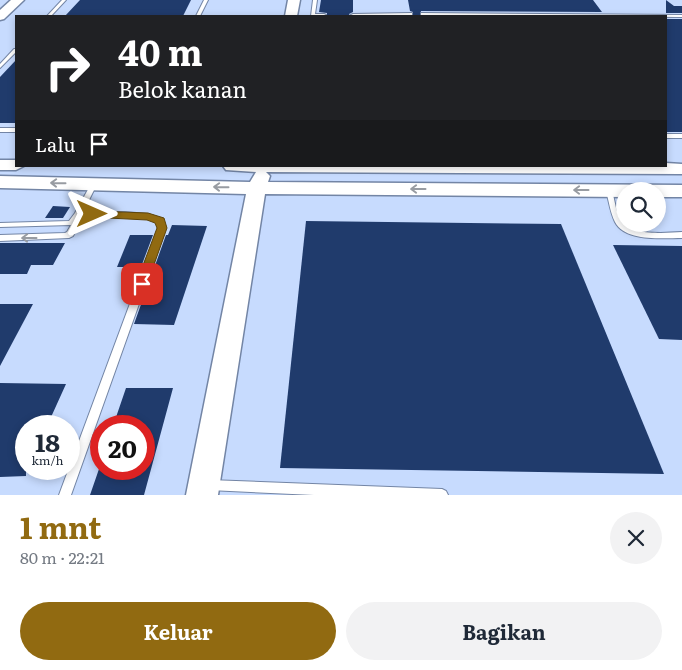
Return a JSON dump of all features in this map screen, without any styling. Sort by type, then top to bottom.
[{"type":"street","points":[[0,16],[18,0]]},
{"type":"street","points":[[291,15],[294,0]]},
{"type":"street","points":[[0,165],[15,165]]},
{"type":"street","points":[[236,167],[262,174],[609,191],[682,191]]},
{"type":"street","points":[[0,182],[94,184],[262,174],[623,168],[682,169]]},
{"type":"street","points":[[203,490],[262,174]]},
{"type":"lane","points":[[50,15],[64,0]]},
{"type":"lane","points":[[198,15],[206,0]]},
{"type":"lane","points":[[313,15],[315,0]]},
{"type":"lane","points":[[353,15],[410,14]]},
{"type":"lane","points":[[422,14],[552,15]]},
{"type":"lane","points":[[667,16],[682,16]]},
{"type":"lane","points":[[0,67],[15,51]]},
{"type":"lane","points":[[0,130],[15,130]]},
{"type":"lane","points":[[667,136],[682,136]]},
{"type":"lane","points":[[0,225],[71,223],[94,184]]},
{"type":"lane","points":[[609,191],[620,225],[629,231],[636,234],[682,235]]},
{"type":"lane","points":[[0,238],[66,236],[70,234],[78,220],[78,214]]},
{"type":"lane","points":[[65,495],[162,228],[160,221],[148,216],[78,214]]},
{"type":"lane","points":[[203,490],[442,495]]},
{"type":"building","points":[[80,0],[191,0],[184,15],[66,15]]},
{"type":"building","points":[[321,0],[353,0],[353,12],[350,15],[327,15],[327,13],[319,12]]},
{"type":"building","points":[[408,0],[593,0],[602,12],[421,11],[420,15],[413,15],[413,12],[410,11]]},
{"type":"building","points":[[666,0],[674,6],[682,6],[682,13],[666,13]]},
{"type":"building","points":[[667,19],[682,19],[682,132],[667,132]]},
{"type":"building","points":[[15,61],[15,123],[0,123],[0,77]]},
{"type":"building","points":[[53,206],[70,207],[63,218],[45,218]]},
{"type":"building","points":[[306,221],[561,224],[664,474],[280,468]]},
{"type":"building","points":[[172,225],[207,226],[174,325],[134,324],[166,235],[168,235]]},
{"type":"building","points":[[130,235],[153,235],[141,267],[117,267]]},
{"type":"building","points":[[0,243],[65,243],[53,265],[31,265],[27,274],[0,274]]},
{"type":"building","points":[[613,245],[682,246],[682,340],[659,339]]},
{"type":"building","points":[[0,304],[33,304],[0,366]]},
{"type":"building","points":[[0,383],[66,384],[52,415],[15,415],[15,476],[0,477]]},
{"type":"building","points":[[126,388],[173,388],[155,454],[155,415],[117,415]]},
{"type":"building","points":[[95,480],[148,480],[144,495],[90,495]]},
{"type":"route","points":[[92,214],[148,216],[160,221],[162,228],[142,284]]}]
